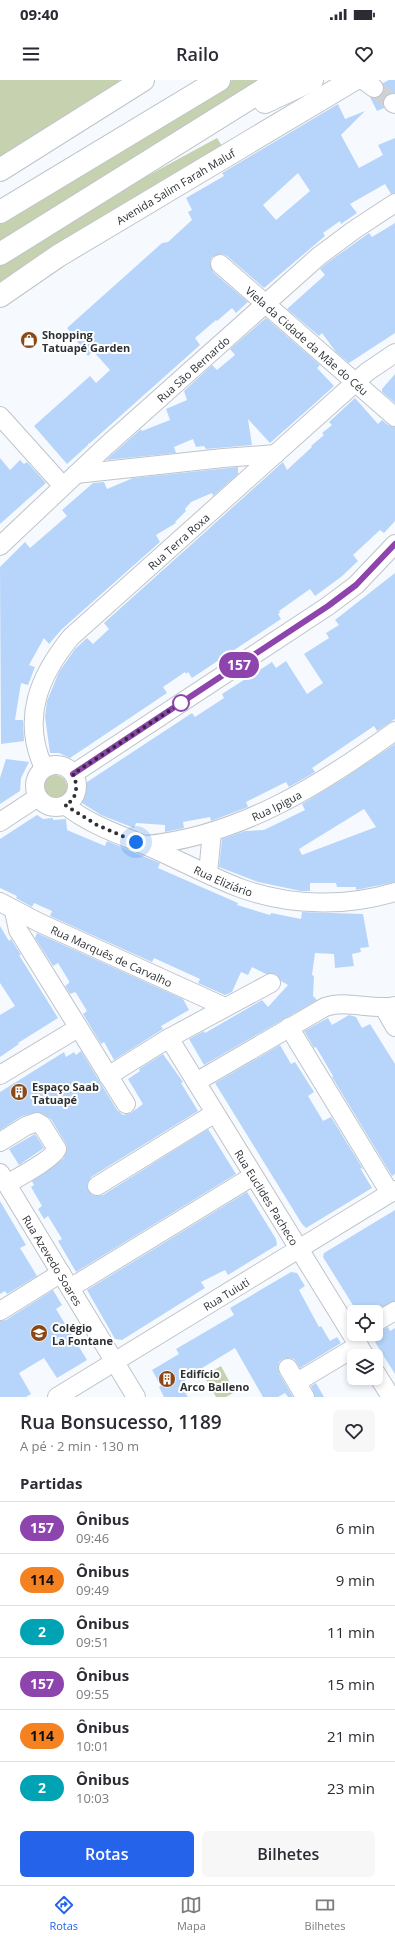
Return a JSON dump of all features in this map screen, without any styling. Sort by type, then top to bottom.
[{"type":"highway","points":[[0,212],[219,80]]},
{"type":"highway","points":[[0,254],[279,80]]},
{"type":"highway","points":[[151,160],[256,105],[312,80]]},
{"type":"highway","name":"Avenida Salim Farah Maluf","points":[[0,296],[58,256],[353,80]]},
{"type":"highway","points":[[0,170],[137,82]]},
{"type":"street","name":"Rua São Bernardo","points":[[0,546],[70,480],[343,237],[395,203]]},
{"type":"street","name":"Viela da Cidade da Mãe do Céu","points":[[220,264],[395,417]]},
{"type":"street","name":"Rua Terra Roxa","points":[[44,768],[35,741],[34,720],[36,698],[41,682],[56,654],[71,637],[355,383],[378,364],[395,353]]},
{"type":"street","points":[[0,416],[70,480],[223,458],[276,454]]},
{"type":"street","points":[[73,774],[328,606],[356,585],[395,544]]},
{"type":"street","name":"Rua Ipigua","points":[[144,845],[185,840],[212,832],[284,802],[335,773],[395,731]]},
{"type":"street","points":[[52,765],[60,765],[68,768],[73,774],[77,782],[77,790],[74,798],[65,805],[52,807],[44,804],[38,797],[35,782],[38,774],[44,768],[52,765]]},
{"type":"street","points":[[0,822],[38,797]]},
{"type":"street","name":"Rua Eliziário","points":[[65,805],[97,825],[240,888],[258,893],[302,901],[333,903],[360,900],[395,892]]},
{"type":"street","points":[[208,873],[212,832]]},
{"type":"street","points":[[7,906],[18,930],[126,1104]]},
{"type":"street","name":"Rua Marquês de Carvalho","points":[[7,906],[225,1007]]},
{"type":"street","points":[[108,1076],[170,1038],[271,983]]},
{"type":"street","points":[[196,1082],[289,1027],[331,1005],[390,1007],[395,1027]]},
{"type":"street","points":[[289,1027],[392,1192]]},
{"type":"street","points":[[0,1075],[78,1028]]},
{"type":"street","name":"Rua Euclides Pacheco","points":[[170,1038],[358,1343]]},
{"type":"street","points":[[97,1186],[215,1113]]},
{"type":"street","name":"Rua Azevedo Soares","points":[[0,1142],[31,1123],[39,1123],[57,1149],[49,1158],[5,1188],[65,1281],[136,1397]]},
{"type":"street","points":[[0,1311],[65,1281],[254,1176]]},
{"type":"street","name":"Rua Tuiuti","points":[[57,1397],[300,1250],[392,1192]]},
{"type":"street","points":[[383,1318],[395,1311]]},
{"type":"street","points":[[297,1383],[358,1343]]},
{"type":"street","points":[[383,1384],[391,1397]]},
{"type":"green space","points":[[0,80],[120,80],[108,90],[0,157]]},
{"type":"green space","points":[[232,80],[274,80],[0,246],[0,223]]},
{"type":"green space","points":[[217,138],[224,149],[0,288],[0,265],[138,181]]},
{"type":"green space","points":[[50,775],[60,775],[67,782],[67,792],[60,799],[50,799],[43,792],[43,782]]},
{"type":"green space","points":[[221,1366],[235,1392],[226,1397],[216,1397],[204,1376]]},
{"type":"building","points":[[389,80],[395,80],[395,93],[387,94],[383,99],[384,108],[377,111],[370,97],[378,98],[384,89],[383,83]]},
{"type":"building","points":[[338,104],[345,119],[365,111],[341,135],[359,168],[383,155],[378,145],[395,138],[395,193],[391,194],[385,184],[350,204],[357,213],[341,224],[340,221],[323,233],[325,236],[264,288],[227,256],[222,254],[212,257],[210,262],[213,272],[248,302],[236,313],[232,308],[195,338],[200,345],[89,444],[88,443],[88,445],[67,464],[34,426],[90,376],[96,383],[110,370],[93,351],[88,356],[67,328],[162,243],[168,242],[192,220],[188,212],[192,210],[186,198],[224,176],[222,173]],"holes":[[[298,173],[310,191],[276,220],[263,205]]]},
{"type":"building","points":[[395,223],[395,333],[349,363],[336,352],[322,333],[319,336],[287,309],[325,275],[320,269],[327,263],[369,233],[372,237]]},
{"type":"building","points":[[266,318],[320,365],[317,368],[334,386],[313,405],[270,443],[248,419],[252,445],[206,449],[204,446],[196,447],[193,439],[174,447],[176,453],[106,460],[141,429],[142,431],[170,420],[166,409],[187,400],[184,391],[212,365],[217,370],[235,355],[230,349]]},
{"type":"building","points":[[395,374],[395,403],[382,392],[382,389]]},
{"type":"building","points":[[355,398],[378,424],[382,420],[388,425],[395,427],[395,521],[384,533],[380,530],[353,555],[358,561],[341,577],[315,596],[310,589],[279,611],[280,613],[278,614],[281,619],[192,678],[188,672],[186,674],[185,672],[163,687],[167,693],[70,758],[59,753],[50,753],[45,717],[47,701],[59,672],[75,649],[87,638],[93,644],[109,629],[104,623],[283,462],[287,470],[324,435],[322,433],[332,425],[329,422]]},
{"type":"building","points":[[0,458],[10,470],[20,460],[24,464],[27,462],[46,483],[0,524]]},
{"type":"building","points":[[238,467],[238,474],[213,496],[212,493],[191,502],[185,509],[186,511],[175,522],[176,523],[156,535],[160,542],[62,629],[49,644],[44,638],[29,665],[35,667],[28,685],[21,683],[15,720],[23,720],[24,741],[1,744],[0,567],[25,542],[30,548],[67,516],[62,510],[93,483],[104,482],[107,489],[133,478]]},
{"type":"building","points":[[395,573],[395,719],[377,731],[374,726],[312,768],[315,772],[289,787],[286,782],[246,802],[248,807],[211,821],[210,817],[183,822],[184,828],[165,832],[165,825],[136,823],[134,828],[101,815],[82,803],[84,784],[192,713],[195,717],[224,698],[222,694],[272,662],[276,668],[286,661],[307,694],[323,683],[304,654],[329,638],[326,633],[339,625],[335,620]]},
{"type":"building","points":[[395,744],[395,882],[356,890],[356,887],[337,887],[336,883],[310,883],[310,891],[301,891],[258,882],[219,867],[222,839],[245,831],[264,830],[305,810],[302,804],[343,779]],"holes":[[[364,809],[376,827],[302,855],[299,849]]]},
{"type":"building","points":[[6,759],[29,762],[21,778],[20,791],[0,804],[0,778]]},
{"type":"building","points":[[37,815],[43,819],[66,819],[67,830],[105,846],[107,841],[160,863],[158,868],[238,903],[237,905],[270,915],[271,913],[301,919],[302,912],[363,914],[369,947],[360,948],[361,952],[352,954],[354,966],[335,968],[334,954],[315,953],[312,975],[314,976],[313,996],[317,1000],[204,1065],[189,1039],[204,1031],[205,1033],[262,1000],[268,1007],[288,985],[281,981],[276,974],[266,974],[252,967],[248,975],[241,972],[232,992],[225,995],[198,983],[200,979],[154,958],[152,962],[50,916],[52,911],[34,903],[32,907],[16,898],[17,896],[0,888],[0,839]]},
{"type":"building","points":[[0,926],[9,941],[11,939],[21,955],[19,955],[58,1018],[18,1043],[19,1044],[0,1057],[0,1015],[15,1006],[0,983]]},
{"type":"building","points":[[37,933],[183,999],[189,1010],[161,1026],[163,1029],[114,1060],[104,1042],[101,1044],[83,1014],[87,1011],[76,993],[70,994],[65,986],[69,983],[69,981],[58,963],[53,966],[35,938]]},
{"type":"building","points":[[349,1015],[356,1017],[362,1028],[370,1024],[395,1064],[395,1174],[392,1176],[332,1077],[333,1076],[316,1047],[314,1048],[304,1031],[328,1018],[332,1025]]},
{"type":"building","points":[[280,1045],[291,1064],[295,1062],[314,1092],[308,1096],[323,1121],[331,1117],[363,1169],[360,1168],[372,1188],[306,1228],[302,1224],[215,1083]]},
{"type":"building","points":[[81,1051],[117,1110],[123,1115],[131,1113],[143,1104],[128,1079],[140,1071],[139,1069],[163,1054],[183,1082],[181,1083],[198,1111],[91,1177],[87,1186],[92,1195],[103,1195],[208,1129],[236,1174],[76,1272],[58,1241],[62,1239],[48,1216],[44,1219],[38,1209],[42,1206],[31,1187],[34,1185],[32,1181],[63,1159],[67,1150],[66,1144],[51,1119],[38,1112],[22,1116],[0,1130],[0,1092],[64,1052],[66,1057],[74,1052],[76,1055]]},
{"type":"building","points":[[35,1134],[44,1148],[19,1165],[9,1149]]},
{"type":"building","points":[[247,1192],[276,1239],[277,1245],[228,1275],[225,1270],[201,1282],[205,1288],[122,1340],[115,1339],[87,1290]]},
{"type":"building","points":[[0,1201],[26,1245],[20,1248],[37,1276],[7,1294],[5,1291],[0,1294]]},
{"type":"building","points":[[395,1210],[395,1301],[383,1307],[383,1305],[353,1305],[323,1257],[324,1253]]},
{"type":"building","points":[[291,1272],[297,1273],[305,1286],[299,1290],[319,1327],[321,1326],[330,1341],[337,1337],[341,1343],[300,1368],[294,1359],[283,1359],[279,1362],[279,1373],[293,1397],[288,1397],[285,1393],[278,1397],[263,1397],[235,1348],[184,1379],[190,1389],[185,1392],[188,1397],[164,1397],[159,1387],[161,1386],[152,1370],[179,1354],[176,1349],[234,1315],[230,1308]]},
{"type":"building","name":"Colégio La Fontane","points":[[53,1290],[62,1305],[56,1309],[87,1360],[57,1378],[44,1358],[19,1373],[31,1394],[26,1397],[0,1397],[0,1321],[6,1320]]},
{"type":"building","points":[[388,1327],[390,1331],[395,1328],[395,1374],[383,1355],[383,1349],[379,1349],[375,1342],[383,1341],[383,1330]]},
{"type":"building","points":[[316,1383],[324,1397],[315,1397],[311,1386]]},
{"type":"tunnel","points":[[374,88],[393,103]]},
{"type":"bus line","name":"157","points":[[73,774],[328,606],[356,585],[395,544]]},
{"type":"place","name":"Shopping Tatuapé Garden","points":[[29,340]]},
{"type":"place","name":"Espaço Saab Tatuapé","points":[[19,1092]]},
{"type":"place","name":"Colégio La Fontane","points":[[39,1333]]},
{"type":"place","name":"Edifício Arco Balleno","points":[[167,1379]]},
{"type":"route","points":[[136,842],[97,825],[65,805],[74,798],[77,790],[77,782],[73,774],[181,703]]}]
